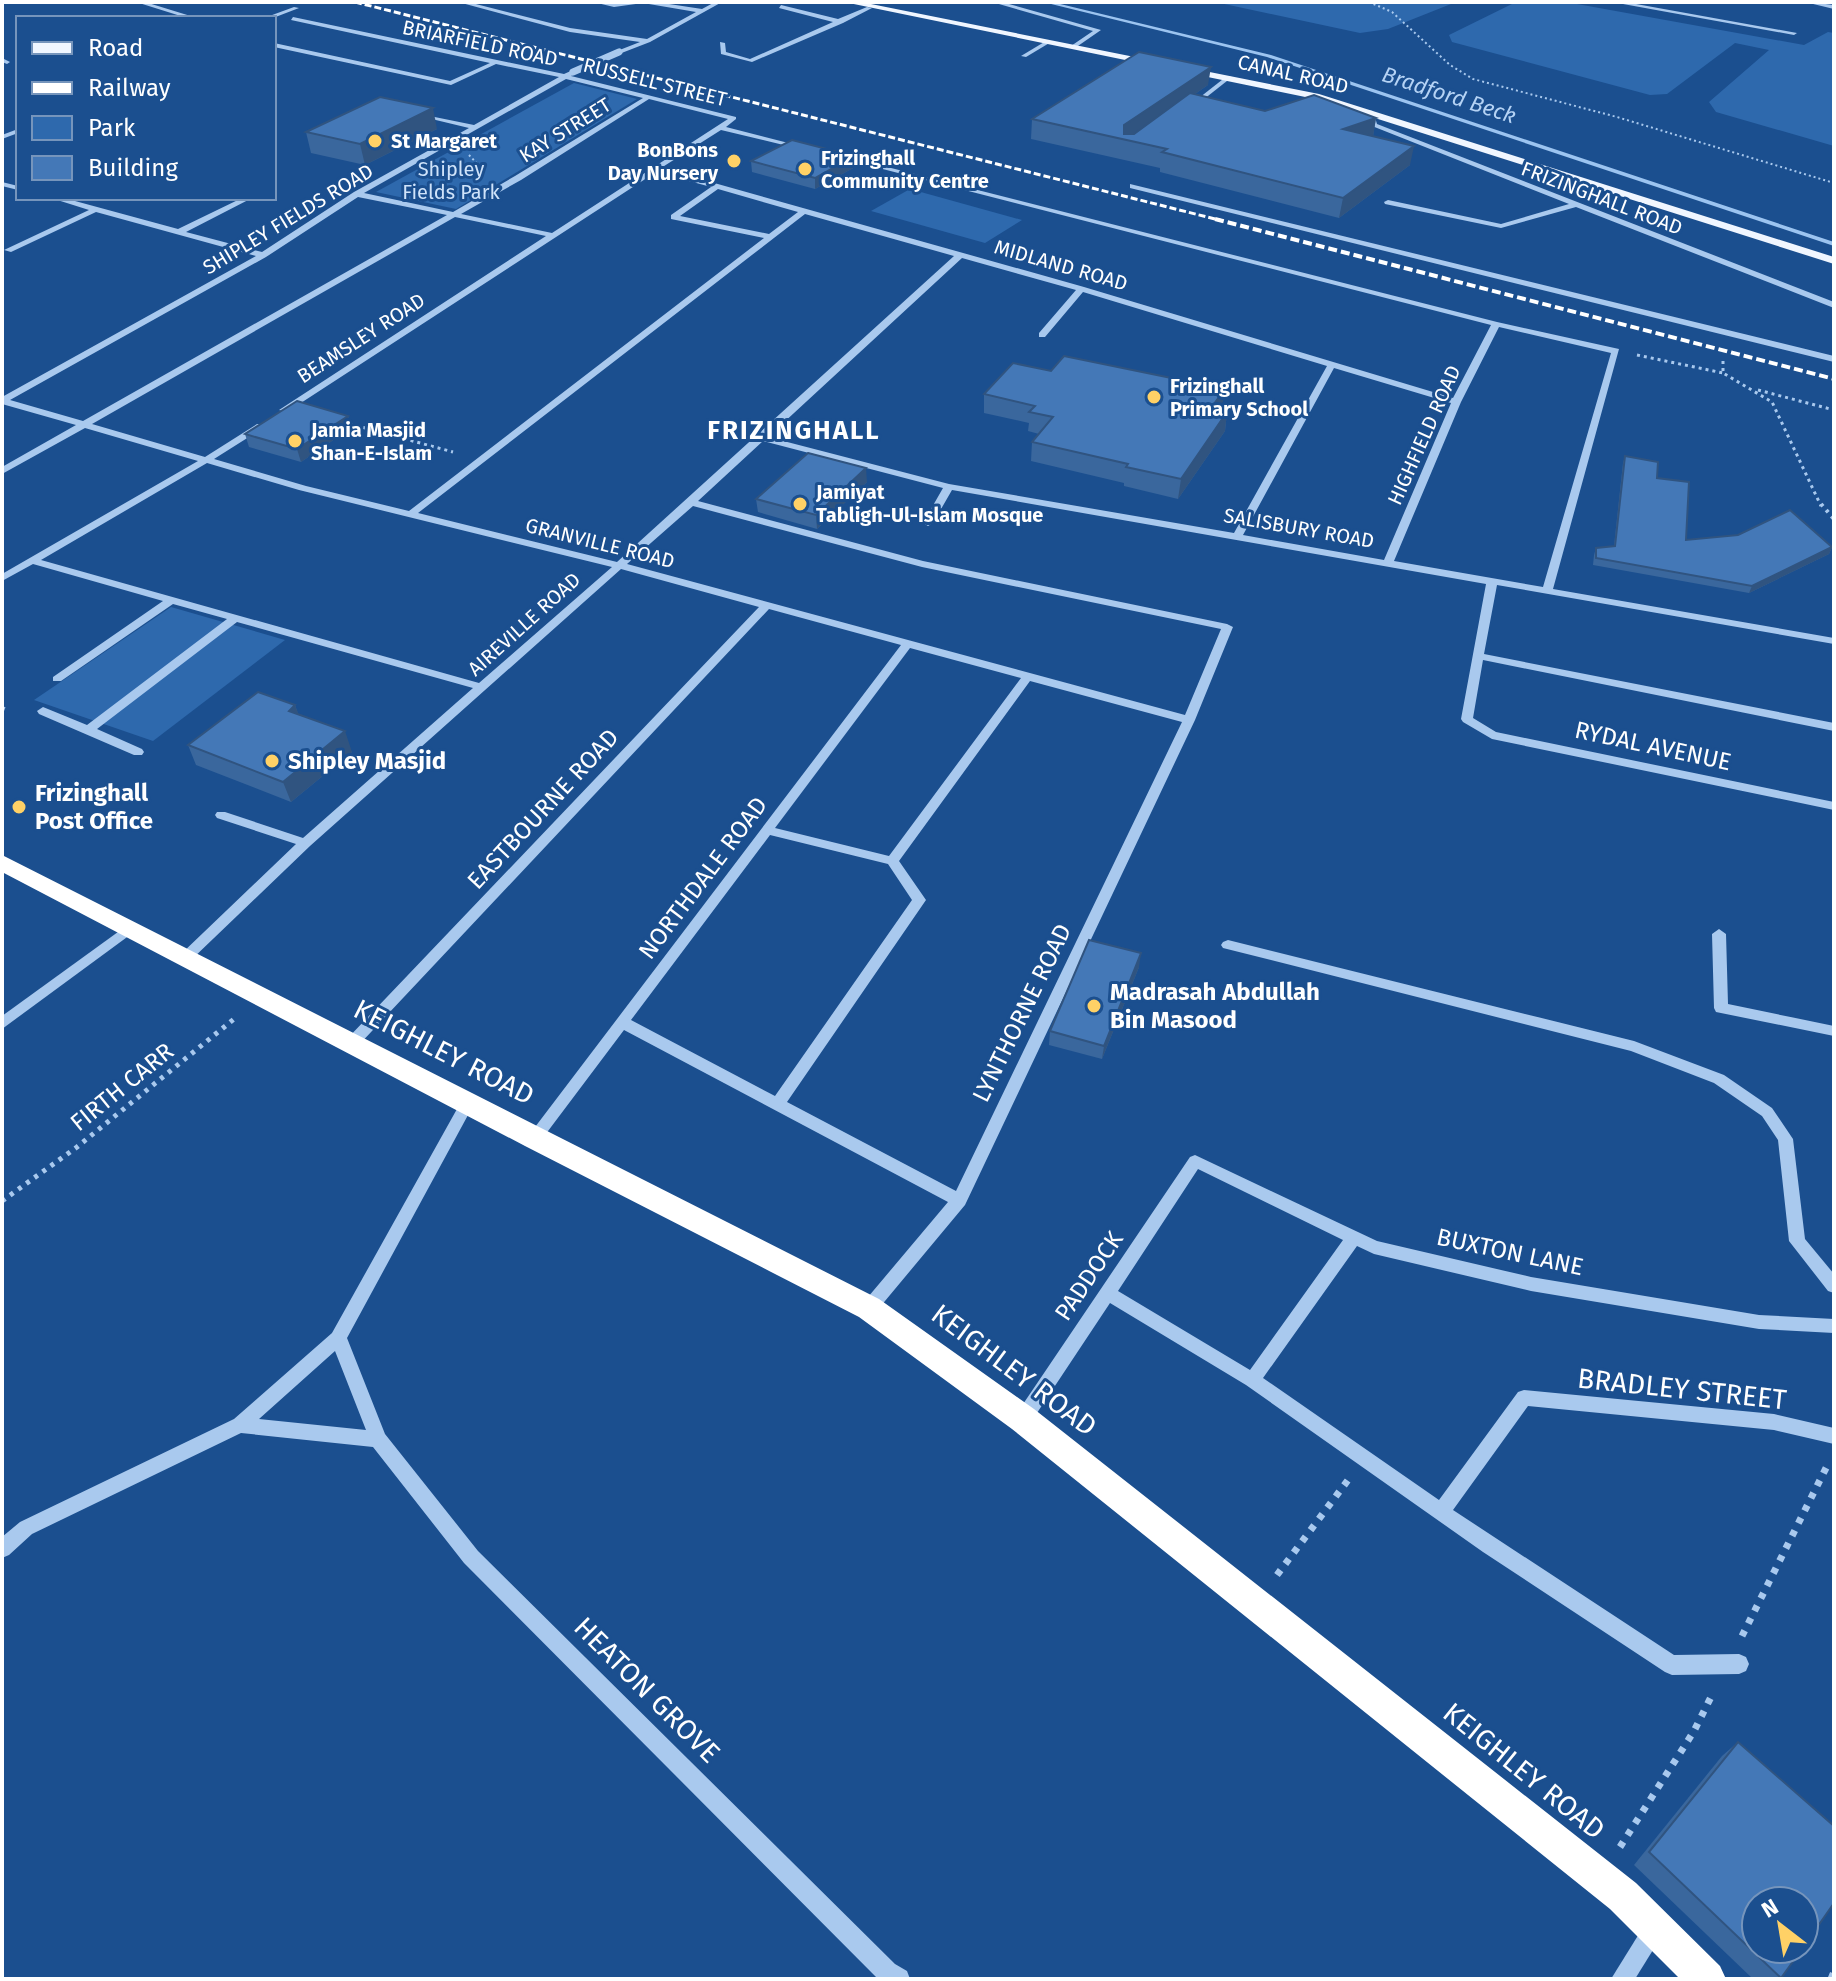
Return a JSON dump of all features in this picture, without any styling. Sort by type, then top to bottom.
[{"type":"highway","name":"KEIGHLEY ROAD","points":[[2,863],[534,1139],[869,1308],[1023,1419],[1600,1878],[1707,1979]]},
{"type":"main road","name":"CANAL ROAD","points":[[848,2],[1229,77],[1370,111],[1834,261]]},
{"type":"street","points":[[139,2],[187,16]]},
{"type":"street","points":[[461,2],[570,30],[648,41]]},
{"type":"street","points":[[596,2],[614,5],[643,2],[676,4],[703,11]]},
{"type":"street","name":"SHIPLEY FIELDS ROAD","points":[[2,401],[263,255],[357,194],[475,127],[570,75],[648,41],[719,2]]},
{"type":"street","points":[[995,2],[1098,30],[1073,47]]},
{"type":"street","points":[[1615,2],[1794,33]]},
{"type":"street","points":[[1811,2],[1834,7]]},
{"type":"street","points":[[781,7],[841,22]]},
{"type":"street","points":[[273,16],[296,8]]},
{"type":"street","points":[[722,43],[723,53],[750,61],[869,8]]},
{"type":"street","name":"BRIARFIELD ROAD","points":[[293,19],[493,64],[570,75]]},
{"type":"street","points":[[1024,56],[1048,42]]},
{"type":"street","points":[[276,45],[451,83],[493,64]]},
{"type":"street","name":"RUSSELL STREET","points":[[570,75],[734,118]]},
{"type":"street","points":[[1187,109],[1229,77]]},
{"type":"street","name":"KAY STREET","points":[[2,471],[453,214],[650,96]]},
{"type":"street","name":"FRIZINGHALL ROAD","points":[[1370,111],[1374,125],[1834,305]]},
{"type":"street","points":[[409,112],[475,127]]},
{"type":"street","name":"BEAMSLEY ROAD","points":[[278,414],[734,118]]},
{"type":"street","points":[[719,127],[806,149]]},
{"type":"street","points":[[820,152],[1496,324],[1616,351],[1547,591]]},
{"type":"street","name":"MIDLAND ROAD","points":[[655,169],[1081,289],[1456,402]]},
{"type":"street","points":[[717,186],[674,217],[771,237]]},
{"type":"street","points":[[1133,186],[1834,359]]},
{"type":"street","points":[[357,194],[551,235]]},
{"type":"street","points":[[62,200],[263,255]]},
{"type":"street","points":[[79,205],[89,200]]},
{"type":"street","points":[[179,232],[244,200]]},
{"type":"street","points":[[1388,202],[1501,226],[1576,204]]},
{"type":"street","points":[[8,250],[96,209]]},
{"type":"street","points":[[411,514],[804,211]]},
{"type":"street","name":"AIREVILLE ROAD","points":[[185,958],[305,843],[691,502],[960,255]]},
{"type":"street","points":[[1042,335],[1081,289]]},
{"type":"street","name":"HIGHFIELD ROAD","points":[[1388,562],[1456,402],[1496,324]]},
{"type":"street","points":[[1238,535],[1332,364]]},
{"type":"street","name":"GRANVILLE ROAD","points":[[2,401],[303,488],[618,565],[1189,720]]},
{"type":"street","points":[[2,578],[266,422]]},
{"type":"street","name":"SALISBURY ROAD","points":[[761,438],[949,487],[1834,641]]},
{"type":"street","points":[[928,523],[949,487]]},
{"type":"street","name":"LYNTHORNE ROAD","points":[[691,502],[922,564],[1227,627],[1189,720],[959,1200],[869,1308]]},
{"type":"street","points":[[30,560],[481,687]]},
{"type":"street","points":[[1492,581],[1478,656],[1834,727]]},
{"type":"street","points":[[57,679],[171,600]]},
{"type":"street","name":"EASTBOURNE ROAD","points":[[351,1044],[767,605]]},
{"type":"street","points":[[88,730],[235,618]]},
{"type":"street","name":"NORTHDALE ROAD","points":[[534,1139],[908,643]]},
{"type":"street","name":"RYDAL AVENUE","points":[[1478,656],[1467,719],[1492,735],[1834,806]]},
{"type":"street","points":[[892,861],[1028,676]]},
{"type":"street","points":[[43,711],[138,752]]},
{"type":"street","points":[[221,815],[305,843]]},
{"type":"street","points":[[766,830],[892,861],[919,900],[778,1104]]},
{"type":"street","points":[[2,1024],[129,929]]},
{"type":"street","points":[[1719,934],[1721,1008],[1834,1031]]},
{"type":"street","points":[[1228,945],[1634,1046],[1719,1079],[1767,1112],[1785,1139],[1797,1241],[1834,1286]]},
{"type":"street","points":[[622,1022],[959,1200]]},
{"type":"street","points":[[2,1549],[26,1528],[240,1425],[338,1338],[467,1104]]},
{"type":"street","name":"BUXTON LANE","points":[[1195,1161],[1374,1247],[1531,1284],[1759,1322],[1834,1326]]},
{"type":"street","name":"PADDOCK","points":[[1023,1419],[1195,1161]]},
{"type":"street","points":[[1252,1380],[1354,1237]]},
{"type":"street","points":[[1107,1293],[1252,1380],[1672,1665],[1733,1664]]},
{"type":"street","name":"HEATON GROVE","points":[[338,1338],[378,1439],[471,1557],[889,1977]]},
{"type":"street","name":"BRADLEY STREET","points":[[1441,1511],[1524,1398],[1774,1422],[1834,1436]]},
{"type":"street","points":[[240,1425],[378,1439]]},
{"type":"street","points":[[1622,1979],[1656,1928]]},
{"type":"path","points":[[1369,2],[1392,12],[1450,65],[1473,79],[1617,117],[1834,183]]},
{"type":"path","points":[[1616,351],[1723,373],[1772,402],[1823,509],[1834,519]]},
{"type":"path","points":[[1723,361],[1723,373]]},
{"type":"path","points":[[1753,388],[1834,410]]},
{"type":"path","points":[[290,407],[481,460]]},
{"type":"path","name":"FIRTH CARR","points":[[2,1201],[77,1147],[261,997]]},
{"type":"path","points":[[1600,1878],[1733,1664],[1834,1452]]},
{"type":"path","points":[[1256,1604],[1365,1457]]},
{"type":"path","points":[[1831,1979],[1834,1972]]},
{"type":"green space","points":[[1215,2],[1456,2],[1388,29],[1360,33]]},
{"type":"green space","points":[[1516,2],[1566,2],[1804,45],[1828,32],[1834,33],[1834,146],[1716,112],[1709,102],[1769,50],[1735,43],[1667,94],[1650,95],[1452,42],[1449,35]]},
{"type":"green space","name":"Shipley Fields Park","points":[[574,83],[637,99],[456,209],[376,192]]},
{"type":"green space","points":[[910,189],[1022,220],[985,243],[871,211]]},
{"type":"green space","points":[[171,607],[285,640],[153,741],[34,700]]},
{"type":"building","points":[[1139,52],[1211,67],[1124,125],[1124,134],[1134,134],[1190,93],[1265,111],[1314,95],[1376,118],[1343,129],[1414,146],[1343,198],[1162,152],[1167,149],[1032,119]]},
{"type":"building","points":[[380,97],[433,108],[360,144],[306,132]]},
{"type":"building","points":[[792,140],[854,156],[815,178],[751,161]]},
{"type":"building","points":[[1064,356],[1225,389],[1211,408],[1227,412],[1181,479],[1032,442],[1053,417],[1029,412],[1035,406],[984,394],[1013,363],[1051,371]]},
{"type":"building","points":[[297,401],[348,416],[297,449],[245,434]]},
{"type":"building","name":"Jamiyat Tabligh-Ul-Islam Mosque","points":[[808,453],[866,468],[816,515],[756,499]]},
{"type":"building","points":[[1625,456],[1658,462],[1657,478],[1689,482],[1686,540],[1738,535],[1790,510],[1832,547],[1752,586],[1596,558],[1596,548],[1615,546]]},
{"type":"building","points":[[258,692],[295,705],[289,711],[345,731],[283,782],[188,745]]},
{"type":"building","name":"Madrasah Abdullah Bin Masood","points":[[1089,940],[1141,953],[1104,1046],[1050,1031]]},
{"type":"building","points":[[1738,1742],[1834,1826],[1834,1903],[1820,1923],[1820,1885],[1740,1885],[1740,1939],[1649,1852]]},
{"type":"building","points":[[1767,1965],[1790,1965],[1781,1978]]},
{"type":"waterway","name":"Bradford Beck","points":[[1046,2],[1269,56],[1834,244]]},
{"type":"railway","points":[[355,2],[1223,221]]},
{"type":"railway","points":[[1215,219],[1834,379]]},
{"type":"place","name":"St Margaret","points":[[375,141]]},
{"type":"place","name":"BonBons Day Nursery","points":[[734,161]]},
{"type":"place","name":"Frizinghall Community Centre","points":[[805,169]]},
{"type":"place","name":"Frizinghall Primary School","points":[[1154,397]]},
{"type":"place","name":"Jamia Masjid Shan-E-Islam","points":[[295,441]]},
{"type":"place","name":"Jamiyat Tabligh-Ul-Islam Mosque","points":[[800,504]]},
{"type":"place","name":"Shipley Masjid","points":[[272,761]]},
{"type":"place","name":"Frizinghall Post Office","points":[[19,807]]},
{"type":"place","name":"Madrasah Abdullah Bin Masood","points":[[1094,1006]]},
{"type":"district","name":"FRIZINGHALL","points":[[794,430]]}]
